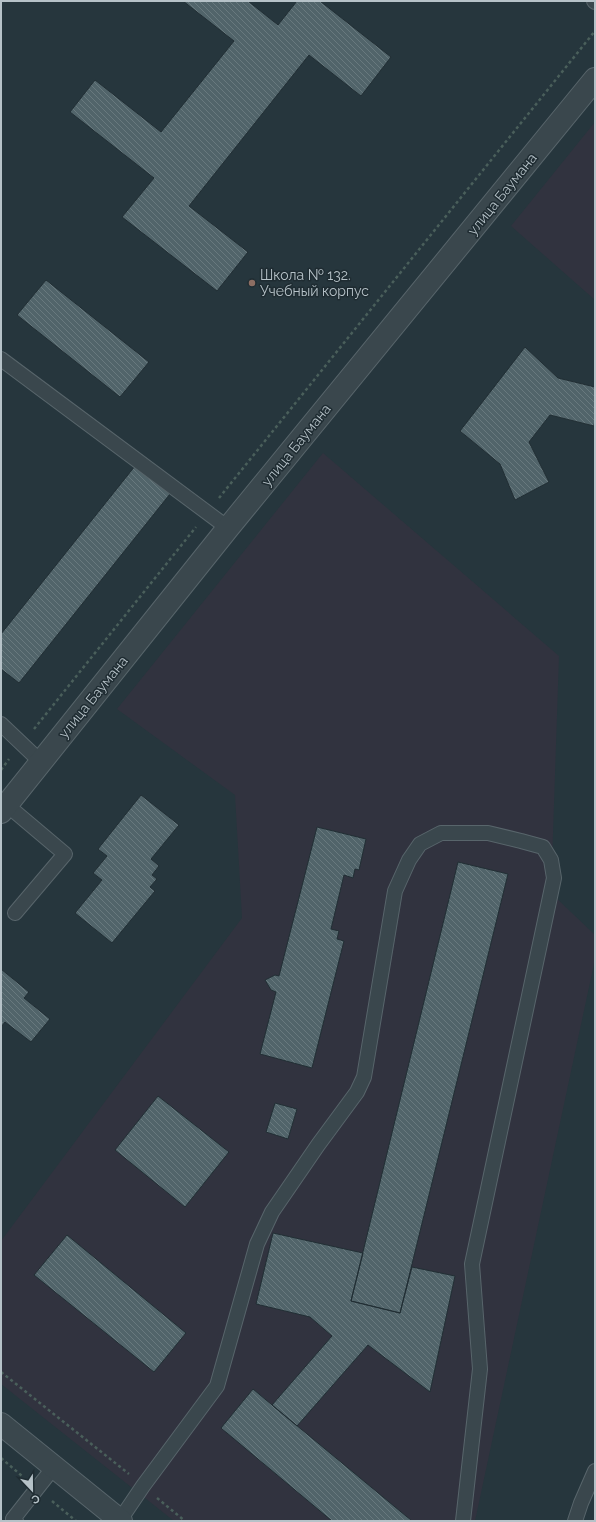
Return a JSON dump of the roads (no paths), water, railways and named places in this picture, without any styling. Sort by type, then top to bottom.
[{"type":"street","name":"улица Баумана","points":[[4,809],[228,528],[595,79]]},
{"type":"street","points":[[1,1424],[120,1521]]},
{"type":"lane","points":[[1,359],[228,528]]},
{"type":"lane","points":[[1,724],[41,762]]},
{"type":"lane","points":[[4,809],[65,854],[15,913]]},
{"type":"lane","points":[[120,1521],[143,1486],[218,1386],[257,1244],[272,1212],[357,1092],[364,1077],[395,891],[409,860],[420,844],[441,833],[488,833],[543,847],[552,860],[554,878],[472,1264],[480,1369],[462,1521]]},
{"type":"lane","points":[[16,1521],[13,1519],[54,1467]]},
{"type":"lane","points":[[575,1521],[595,1471]]},
{"type":"place","name":"Школа № 132. Учебный корпус","points":[[252,283]]}]
